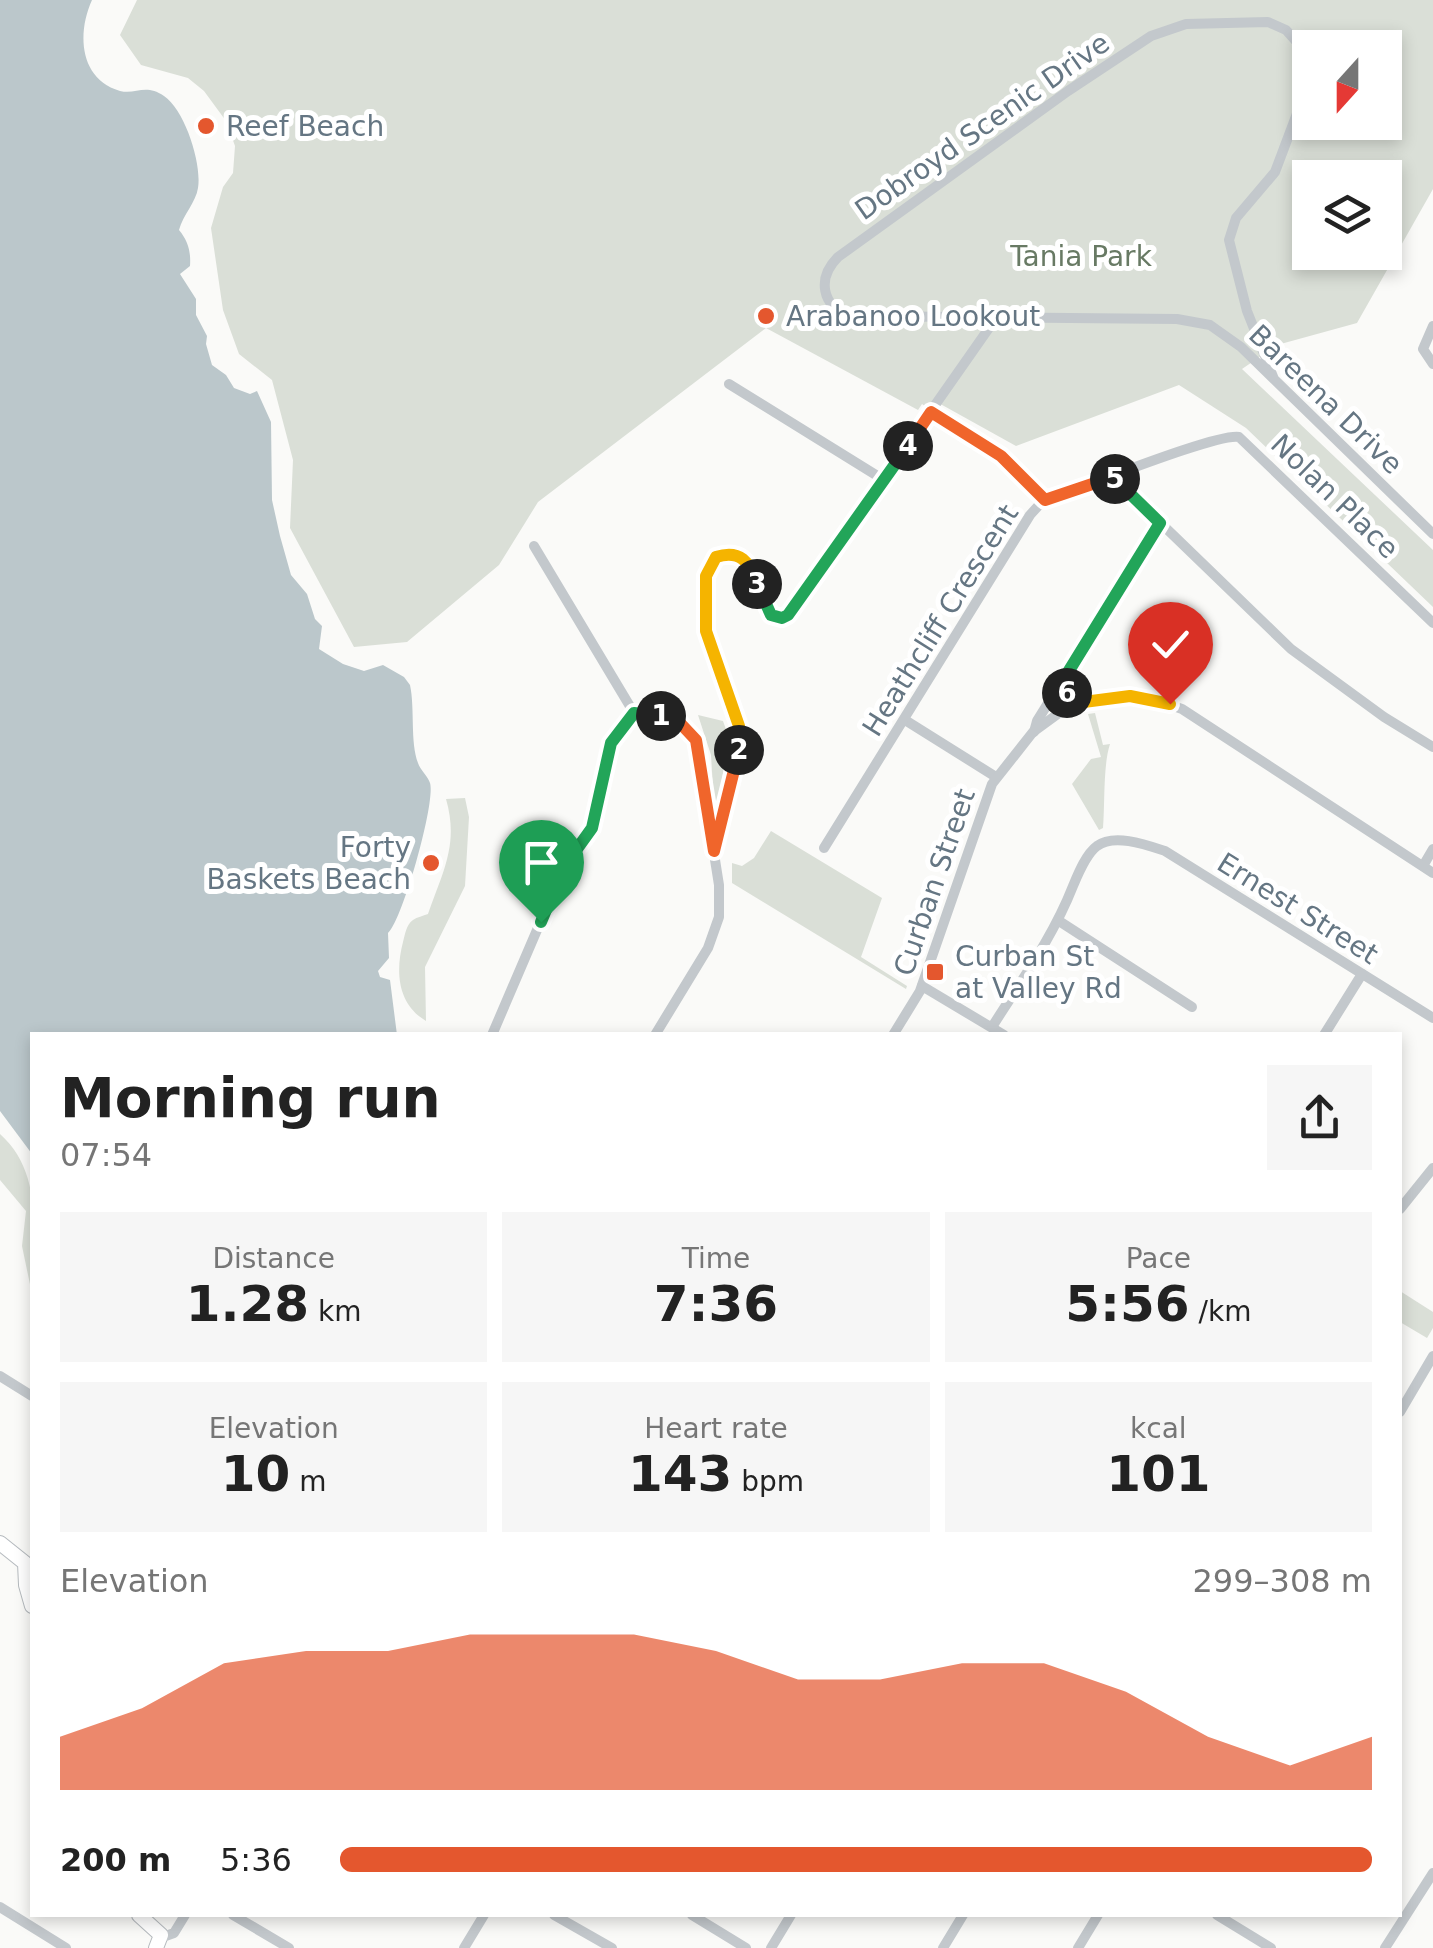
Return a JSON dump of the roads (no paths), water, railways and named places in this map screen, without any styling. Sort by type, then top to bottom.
[{"type":"main road","points":[[0,1543],[29,1566],[26,1585],[30,1599]]},
{"type":"main road","points":[[141,1917],[159,1933],[157,1945]]},
{"type":"street","name":"Dobroyd Scenic Drive","points":[[996,318],[850,316],[832,306],[825,294],[824,280],[838,257],[1150,36],[1186,24],[1258,21],[1277,25],[1303,49],[1309,70],[1307,87],[1275,172],[1239,214],[1230,234],[1232,260],[1274,379]]},
{"type":"street","name":"Bareena Drive","points":[[996,318],[1188,320],[1220,330],[1433,534]]},
{"type":"street","points":[[714,851],[741,741],[706,631],[704,592],[709,566],[721,555],[743,558],[752,570],[768,612],[774,617],[785,617],[996,318]]},
{"type":"street","points":[[1433,326],[1422,349],[1433,364]]},
{"type":"street","points":[[1247,354],[1258,354],[1259,344]]},
{"type":"street","points":[[729,384],[884,480]]},
{"type":"street","points":[[931,412],[1001,456],[1045,500]]},
{"type":"street","name":"Nolan Place","points":[[1193,447],[1230,436],[1247,441],[1433,622]]},
{"type":"street","name":"Heathcliff Crescent","points":[[824,848],[1030,515],[1045,500],[1193,447]]},
{"type":"street","points":[[1113,477],[1291,649],[1384,718],[1433,747]]},
{"type":"street","points":[[1033,732],[1160,523]]},
{"type":"street","points":[[534,546],[634,713],[680,723],[696,740],[720,896],[716,927],[708,948],[656,1032]]},
{"type":"street","points":[[1062,682],[1076,703]]},
{"type":"street","name":"Curban Street","points":[[895,1032],[922,986],[996,777],[1033,732],[1076,703],[1130,696],[1182,709],[1428,870]]},
{"type":"street","points":[[493,1032],[560,876],[592,828],[611,743],[634,713]]},
{"type":"street","points":[[905,720],[996,777]]},
{"type":"street","name":"Ernest Street","points":[[1060,922],[1077,877],[1097,845],[1136,842],[1183,861],[1433,1018]]},
{"type":"street","points":[[1428,870],[1433,849]]},
{"type":"street","points":[[992,1028],[1060,922],[1192,1007]]},
{"type":"street","points":[[1326,1032],[1362,974]]},
{"type":"street","points":[[922,986],[999,1032]]},
{"type":"street","points":[[1402,1207],[1433,1168]]},
{"type":"street","points":[[1402,1409],[1433,1356]]},
{"type":"street","points":[[0,1376],[30,1395]]},
{"type":"street","points":[[1385,1948],[1433,1873]]},
{"type":"street","points":[[0,1907],[66,1948]]},
{"type":"street","points":[[157,1945],[174,1933],[184,1917]]},
{"type":"street","points":[[236,1917],[289,1948]]},
{"type":"street","points":[[464,1948],[483,1917]]},
{"type":"street","points":[[558,1917],[612,1948]]},
{"type":"street","points":[[695,1917],[746,1948]]},
{"type":"street","points":[[771,1948],[790,1917]]},
{"type":"street","points":[[943,1948],[962,1917]]},
{"type":"street","points":[[1078,1948],[1097,1917]]},
{"type":"street","points":[[1221,1917],[1271,1948]]},
{"type":"place","name":"Reef Beach","points":[[206,126]]},
{"type":"place","name":"Arabanoo Lookout","points":[[766,316]]},
{"type":"place","name":"Forty Baskets Beach","points":[[431,863]]},
{"type":"place","name":"Curban St at Valley Rd","points":[[935,972]]},
{"type":"park label","name":"Tania Park","points":[[1081,256]]}]
